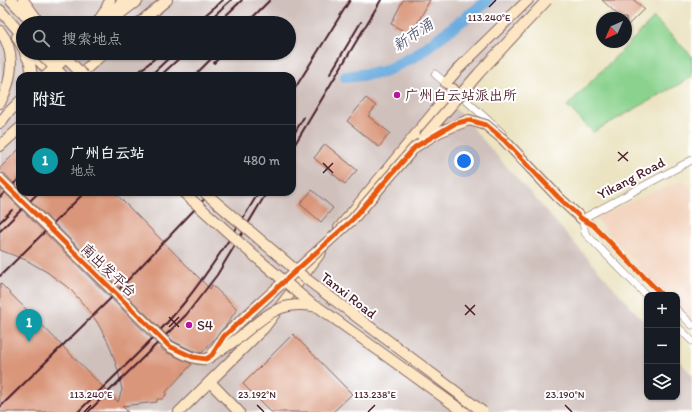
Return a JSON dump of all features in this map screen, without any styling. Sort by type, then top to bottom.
[{"type":"street","points":[[8,0],[23,16]]},
{"type":"street","points":[[11,0],[26,16]]},
{"type":"street","points":[[23,0],[35,16]]},
{"type":"street","points":[[112,16],[138,0]]},
{"type":"street","points":[[147,16],[167,0]]},
{"type":"street","points":[[179,412],[264,328],[337,230],[450,86],[458,69],[528,0]]},
{"type":"street","points":[[212,355],[224,336],[353,219],[484,68],[547,0]]},
{"type":"street","points":[[104,16],[105,12],[118,1]]},
{"type":"street","points":[[0,10],[16,32]]},
{"type":"street","points":[[0,19],[16,34]]},
{"type":"street","points":[[0,31],[6,41],[12,64],[10,76],[0,103]]},
{"type":"street","points":[[29,60],[31,72]]},
{"type":"street","points":[[38,60],[49,72]]},
{"type":"street","points":[[47,60],[58,72]]},
{"type":"street","points":[[50,72],[61,60]]},
{"type":"street","points":[[55,72],[62,60]]},
{"type":"street","points":[[70,60],[79,72]]},
{"type":"street","points":[[84,72],[97,60]]},
{"type":"street","points":[[435,74],[493,124],[582,219],[585,233],[644,293]]},
{"type":"street","points":[[0,123],[6,114],[16,105]]},
{"type":"street","points":[[0,127],[16,112]]},
{"type":"street","points":[[415,147],[439,132],[469,120],[486,125],[504,140],[558,197],[582,219],[593,225],[659,292]]},
{"type":"street","points":[[0,146],[16,132]]},
{"type":"street","name":"Yikang Road","points":[[582,219],[692,160]]},
{"type":"street","name":"南出发平台","points":[[0,179],[16,195]]},
{"type":"street","name":"南出发平台","points":[[17,196],[169,346],[193,357],[206,359],[212,355]]},
{"type":"street","points":[[187,196],[298,293],[382,359],[455,412]]},
{"type":"street","name":"Tanxi Road","points":[[209,196],[305,278],[483,412]]},
{"type":"street","points":[[212,355],[225,348],[266,314],[292,306],[309,305],[318,307],[464,412]]},
{"type":"street","points":[[680,313],[692,325]]},
{"type":"street","points":[[679,328],[692,341]]},
{"type":"street","points":[[210,382],[239,412]]},
{"type":"shaded area","points":[[0,0],[548,0],[454,107],[644,322],[644,400],[680,400],[680,361],[692,375],[692,412],[0,412]]},
{"type":"shaded area","points":[[683,180],[692,190],[692,324],[680,311],[680,292],[662,292],[594,217]]},
{"type":"green space","points":[[654,18],[692,56],[692,77],[593,132],[567,106],[624,48],[632,48],[632,40]]},
{"type":"building","points":[[403,0],[430,0],[411,35],[391,24]]},
{"type":"building","points":[[602,0],[634,0],[644,9],[632,21],[632,12],[615,12]]},
{"type":"building","points":[[366,98],[376,106],[368,116],[390,133],[379,147],[347,121]]},
{"type":"building","points":[[325,144],[357,170],[345,184],[314,158]]},
{"type":"building","points":[[16,152],[16,186],[5,174],[0,173],[0,168]]},
{"type":"building","points":[[0,188],[164,351],[192,364],[166,392],[166,395],[162,399],[157,399],[157,402],[122,406],[128,412],[0,412],[0,283],[118,402],[122,390],[118,370],[109,344],[97,322],[84,305],[70,289],[47,272],[26,260],[0,250]]},
{"type":"building","points":[[312,190],[333,208],[321,222],[300,204]]},
{"type":"building","points":[[26,196],[118,196],[210,289],[212,285],[237,309],[227,324],[202,353],[189,349],[173,341]]},
{"type":"building","points":[[293,334],[352,394],[333,412],[271,412],[243,384]]},
{"type":"waterway","name":"新市涌","points":[[346,77],[383,72],[415,56],[489,0]]},
{"type":"railway","points":[[204,16],[223,0]]},
{"type":"railway","points":[[214,16],[231,0]]},
{"type":"railway","points":[[225,16],[242,0]]},
{"type":"railway","points":[[254,16],[270,0]]},
{"type":"railway","points":[[296,87],[350,0]]},
{"type":"railway","points":[[296,142],[381,0]]},
{"type":"railway","points":[[330,74],[361,22]]},
{"type":"railway","points":[[139,72],[153,60]]},
{"type":"railway","points":[[154,72],[167,60]]},
{"type":"railway","points":[[164,72],[177,60]]},
{"type":"railway","points":[[198,72],[210,60]]},
{"type":"railway","points":[[214,63],[217,60]]},
{"type":"railway","points":[[296,130],[304,117]]},
{"type":"railway","points":[[0,197],[16,182]]},
{"type":"railway","points":[[0,231],[35,196]]},
{"type":"railway","points":[[0,276],[81,196]]},
{"type":"railway","points":[[0,407],[109,300],[207,196]]},
{"type":"railway","points":[[78,412],[146,345],[184,303],[223,249],[257,196]]},
{"type":"railway","points":[[88,412],[186,315],[217,275],[265,196]]},
{"type":"railway","points":[[0,222],[12,210]]},
{"type":"cycle path","points":[[17,196],[169,346],[193,357],[206,359],[212,355],[224,336],[353,219],[415,147],[454,124],[469,120],[486,125],[504,140],[558,197],[582,219],[593,225],[659,292]]},
{"type":"cycle path","points":[[0,179],[16,195]]},
{"type":"place","name":"广州白云站派出所","points":[[397,95]]},
{"type":"place","name":"S4","points":[[189,325]]},
{"type":"place","name":"广州白云站","points":[[29,342]]}]
